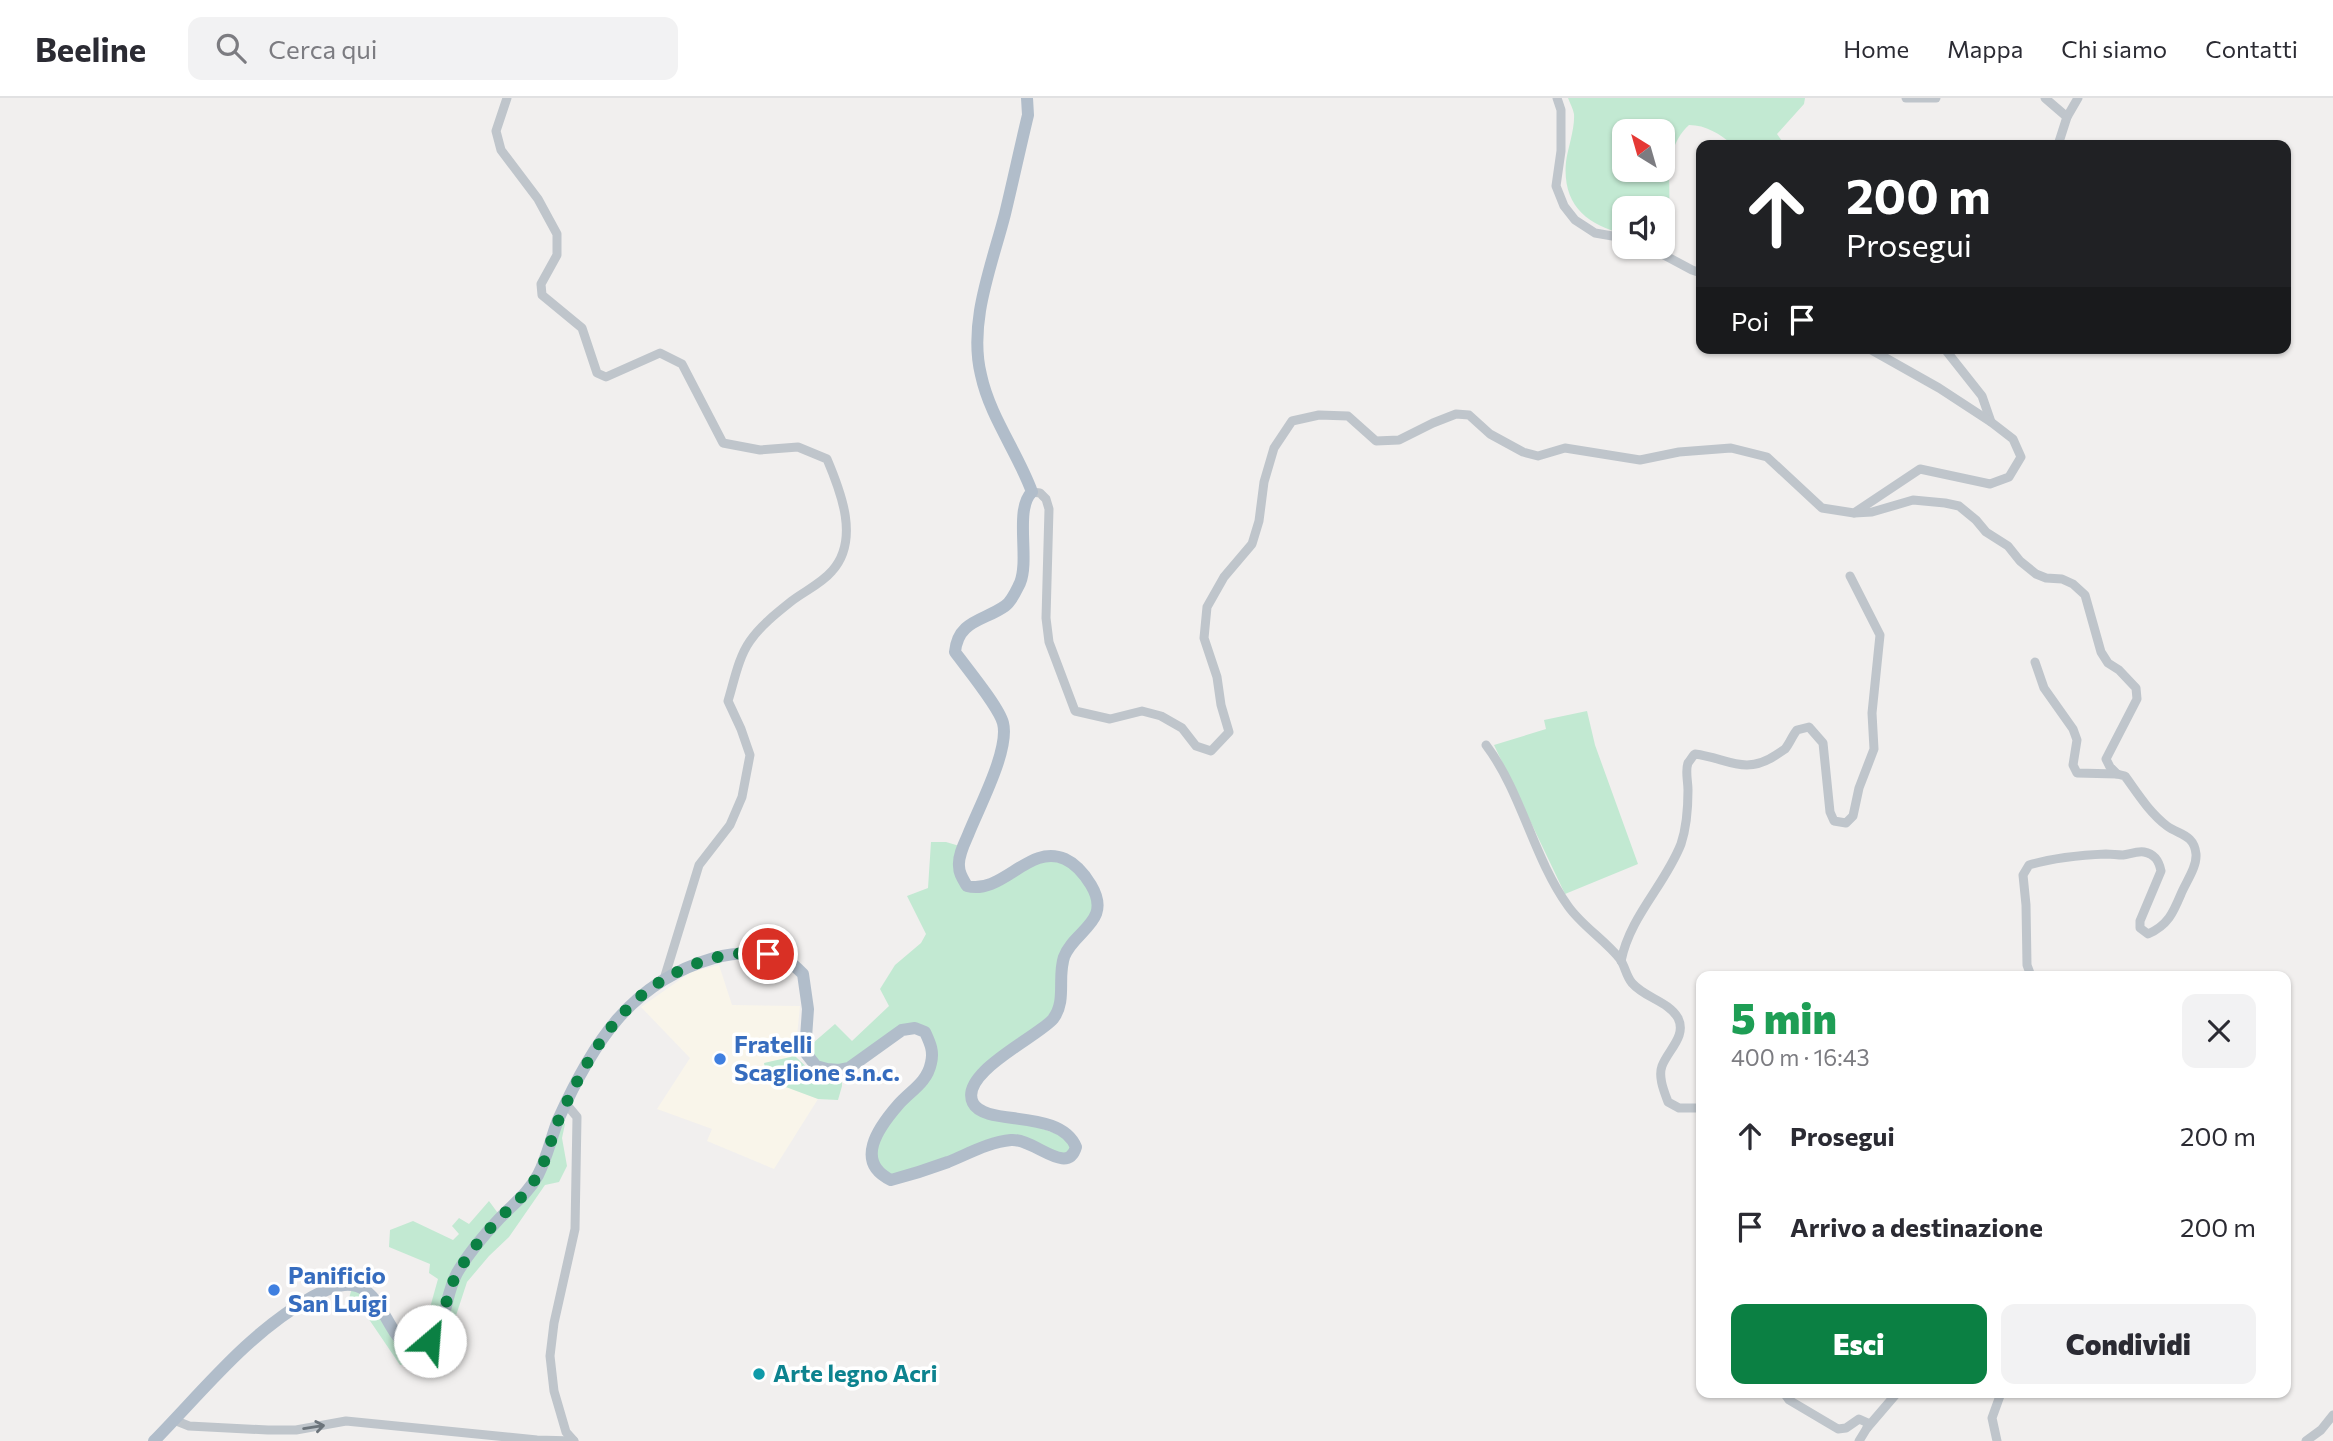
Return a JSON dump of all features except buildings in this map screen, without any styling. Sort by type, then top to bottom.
[{"type":"main road","points":[[154,1441],[252,1339],[300,1304],[328,1288],[353,1284],[370,1294],[400,1339],[409,1345],[420,1347],[430,1341],[442,1323],[456,1275],[500,1217],[525,1196],[539,1173],[559,1119],[584,1066],[628,1006],[664,979],[692,964],[728,954],[768,954],[786,958],[803,974],[808,1009],[805,1052],[816,1066],[827,1069],[849,1068],[902,1030],[915,1028],[925,1032],[933,1048],[931,1065],[920,1085],[899,1104],[874,1140],[871,1160],[878,1174],[891,1180],[922,1172],[979,1149],[1011,1140],[1028,1143],[1060,1160],[1068,1159],[1074,1154],[1076,1147],[1066,1134],[1035,1120],[992,1115],[981,1111],[973,1103],[972,1094],[983,1073],[993,1062],[1037,1033],[1054,1018],[1061,1005],[1060,975],[1065,956],[1094,919],[1098,906],[1096,894],[1077,867],[1066,859],[1054,856],[1040,858],[979,889],[967,886],[958,865],[1002,748],[1003,723],[988,697],[955,652],[956,639],[970,624],[1004,606],[1014,596],[1021,580],[1024,562],[1024,507],[1032,492],[1026,474],[990,403],[977,357],[977,333],[1027,115],[1027,98]]},
{"type":"street","points":[[507,98],[496,131],[501,150],[538,199],[557,234],[557,255],[541,284],[542,295],[582,328],[597,373],[606,377],[660,353],[682,364],[723,443],[760,450],[798,447],[827,459],[840,489],[847,528],[842,554],[832,572],[774,615],[749,641],[728,701],[750,755],[742,797],[730,825],[699,866],[664,979]]},
{"type":"street","points":[[1557,98],[1561,110],[1561,151],[1556,186],[1564,206],[1575,220],[1595,233],[1612,236]]},
{"type":"street","points":[[1906,98],[1936,98]]},
{"type":"street","points":[[2045,98],[2067,117]]},
{"type":"street","points":[[2059,140],[2078,98]]},
{"type":"street","points":[[1671,259],[1696,271]]},
{"type":"street","points":[[1854,513],[1920,469],[1990,484],[2008,477],[2021,457],[2013,439],[1991,422],[1939,388],[1879,354]]},
{"type":"street","points":[[1949,354],[1982,396],[1991,422]]},
{"type":"street","points":[[1032,492],[1040,493],[1046,499],[1049,509],[1046,618],[1049,642],[1075,711],[1110,719],[1142,711],[1161,716],[1182,728],[1196,746],[1211,751],[1229,732],[1217,677],[1204,638],[1207,607],[1224,577],[1252,544],[1259,521],[1264,482],[1274,448],[1293,421],[1319,415],[1348,416],[1376,441],[1399,440],[1455,414],[1469,415],[1490,434],[1523,452],[1538,456],[1565,448],[1640,460],[1731,448],[1767,457],[1822,508],[1854,513],[1872,512],[1913,500],[1959,506],[1986,532],[2008,546],[2020,561],[2036,574],[2062,579],[2073,584],[2085,595],[2101,652],[2108,663],[2119,670],[2136,688],[2137,699],[2106,759],[2117,774]]},
{"type":"street","points":[[1621,961],[1625,943],[1644,905],[1665,876],[1681,844],[1687,821],[1686,772],[1688,762],[1695,754],[1712,756],[1745,767],[1754,766],[1785,749],[1797,730],[1809,727],[1823,743],[1830,812],[1835,821],[1846,823],[1853,816],[1859,788],[1874,749],[1872,713],[1880,635],[1850,576]]},
{"type":"street","points":[[2029,971],[2023,875],[2029,864],[2046,860],[2146,852],[2154,856],[2160,863],[2161,871],[2140,921],[2140,928],[2148,934],[2167,923],[2175,911],[2195,864],[2196,852],[2188,835],[2164,824],[2138,797],[2125,776],[2077,773],[2073,765],[2077,740],[2073,729],[2044,688],[2035,662]]},
{"type":"street","points":[[1486,745],[1510,789],[1555,887],[1569,909],[1621,961],[1633,984],[1670,1008],[1679,1020],[1681,1033],[1661,1068],[1662,1084],[1668,1102],[1679,1108],[1696,1108]]},
{"type":"street","points":[[567,1105],[577,1117],[575,1229],[554,1323],[550,1356],[554,1391],[566,1432],[574,1441]]},
{"type":"street","points":[[1788,1398],[1838,1429],[1846,1428],[1859,1419],[1868,1423],[1867,1428]]},
{"type":"street","points":[[1859,1441],[1893,1398]]},
{"type":"street","points":[[1997,1441],[1992,1418],[1999,1398]]},
{"type":"street","points":[[2306,1441],[2321,1430],[2333,1415]]},
{"type":"street","points":[[174,1420],[188,1426],[268,1430],[296,1430],[346,1421],[537,1440],[574,1441]]},
{"type":"shaded area","points":[[719,965],[732,1005],[800,1006],[795,1056],[765,1063],[767,1079],[818,1099],[774,1169],[707,1141],[712,1129],[657,1109],[690,1058],[641,1007],[691,972]]},
{"type":"green space","points":[[1568,98],[1805,98],[1804,104],[1777,134],[1781,140],[1727,140],[1712,131],[1689,125],[1675,147],[1675,119],[1612,119],[1612,182],[1670,182],[1669,196],[1612,196],[1612,231],[1598,225],[1579,210],[1568,190],[1566,162],[1574,112]]},
{"type":"green space","points":[[1587,711],[1595,745],[1638,864],[1565,894],[1494,745],[1546,729],[1544,720]]},
{"type":"green space","points":[[931,842],[946,842],[963,847],[961,877],[979,889],[1040,857],[1077,867],[1098,906],[1072,944],[1061,1005],[983,1073],[973,1103],[1073,1140],[1068,1159],[1011,1140],[891,1180],[878,1174],[874,1140],[920,1085],[933,1048],[915,1028],[865,1057],[827,1069],[806,1049],[835,1024],[852,1041],[889,1006],[880,989],[895,965],[921,943],[926,934],[907,896],[928,888]]},
{"type":"green space","points":[[795,1056],[816,1073],[842,1076],[838,1100],[818,1099],[767,1080],[764,1063]]},
{"type":"green space","points":[[559,1120],[565,1124],[562,1138],[567,1166],[559,1182],[545,1185],[509,1237],[467,1282],[447,1343],[428,1366],[400,1365],[362,1309],[348,1302],[353,1284],[395,1329],[409,1330],[426,1322],[438,1279],[429,1273],[430,1264],[389,1247],[390,1230],[413,1221],[453,1240],[459,1234],[452,1226],[459,1218],[469,1224],[489,1201],[500,1216],[525,1196]]},
{"type":"place","name":"Fratelli Scaglione s.n.c.","points":[[720,1059]]},
{"type":"place","name":"Panificio San Luigi","points":[[274,1290]]},
{"type":"place","name":"Arte legno Acri","points":[[759,1374]]},
{"type":"route","points":[[430,1341],[439,1329],[456,1275],[500,1217],[525,1196],[539,1173],[559,1119],[584,1066],[628,1006],[648,989],[692,964],[728,954],[768,954]]}]
